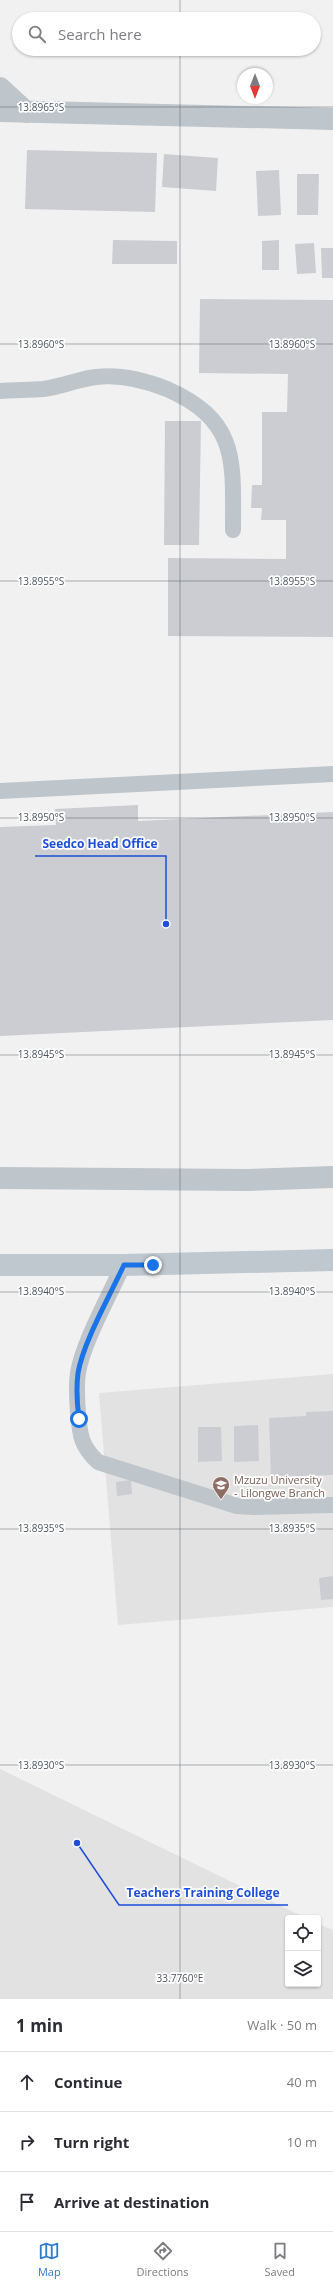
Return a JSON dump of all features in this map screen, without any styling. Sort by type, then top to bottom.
[{"type":"main road","points":[[0,1265],[124,1265],[333,1260]]},
{"type":"street","points":[[0,88],[26,112]]},
{"type":"street","points":[[0,107],[26,112]]},
{"type":"street","points":[[0,111],[333,119]]},
{"type":"street","points":[[0,1178],[248,1180],[333,1177]]},
{"type":"lane","points":[[0,391],[44,389],[97,377],[125,376],[152,383],[185,397],[210,415],[226,440],[233,471],[233,530]]},
{"type":"lane","points":[[0,791],[333,774]]},
{"type":"lane","points":[[124,1265],[83,1354],[78,1372],[76,1392],[79,1426],[86,1450],[98,1462],[237,1506],[254,1507],[333,1504]]},
{"type":"shaded area","name":"Mzuzu University - Lilongwe Branch","points":[[333,1374],[333,1607],[118,1625],[99,1393]]},
{"type":"shaded area","points":[[0,1769],[300,1915],[285,1915],[285,1987],[321,1987],[321,1925],[333,1930],[333,1999],[0,1999]]},
{"type":"building","points":[[27,150],[157,153],[155,212],[25,209]]},
{"type":"building","points":[[164,154],[218,158],[216,191],[162,187]]},
{"type":"building","points":[[279,170],[281,215],[258,216],[256,171]]},
{"type":"building","points":[[297,174],[319,174],[318,215],[297,215]]},
{"type":"building","points":[[113,240],[177,241],[177,264],[112,264]]},
{"type":"building","points":[[279,240],[279,270],[262,270],[262,241]]},
{"type":"building","points":[[314,243],[316,273],[297,274],[295,244]]},
{"type":"building","points":[[321,248],[333,248],[333,278],[322,278]]},
{"type":"building","points":[[200,299],[333,300],[333,637],[168,636],[168,558],[286,559],[286,520],[261,520],[262,508],[251,508],[252,485],[262,485],[262,412],[287,412],[288,374],[199,373]]},
{"type":"building","points":[[165,421],[201,421],[199,545],[164,545]]},
{"type":"building","points":[[138,805],[138,821],[333,812],[333,1020],[0,1036],[0,827],[56,825],[55,809]]},
{"type":"building","points":[[333,1411],[333,1475],[271,1477],[269,1418],[306,1416],[306,1412]]},
{"type":"building","points":[[258,1425],[259,1461],[234,1462],[234,1426]]},
{"type":"building","points":[[198,1427],[221,1427],[222,1461],[198,1462]]},
{"type":"building","points":[[131,1480],[132,1494],[117,1496],[116,1482]]},
{"type":"building","points":[[333,1576],[333,1599],[321,1600],[319,1578]]},
{"type":"place","name":"Seedco Head Office","points":[[166,924]]},
{"type":"place","name":"Mzuzu University - Lilongwe Branch","points":[[221,1500]]},
{"type":"place","name":"Teachers Training College","points":[[77,1843]]},
{"type":"route","points":[[79,1419],[76,1392],[78,1372],[83,1354],[124,1265],[153,1265]]}]
